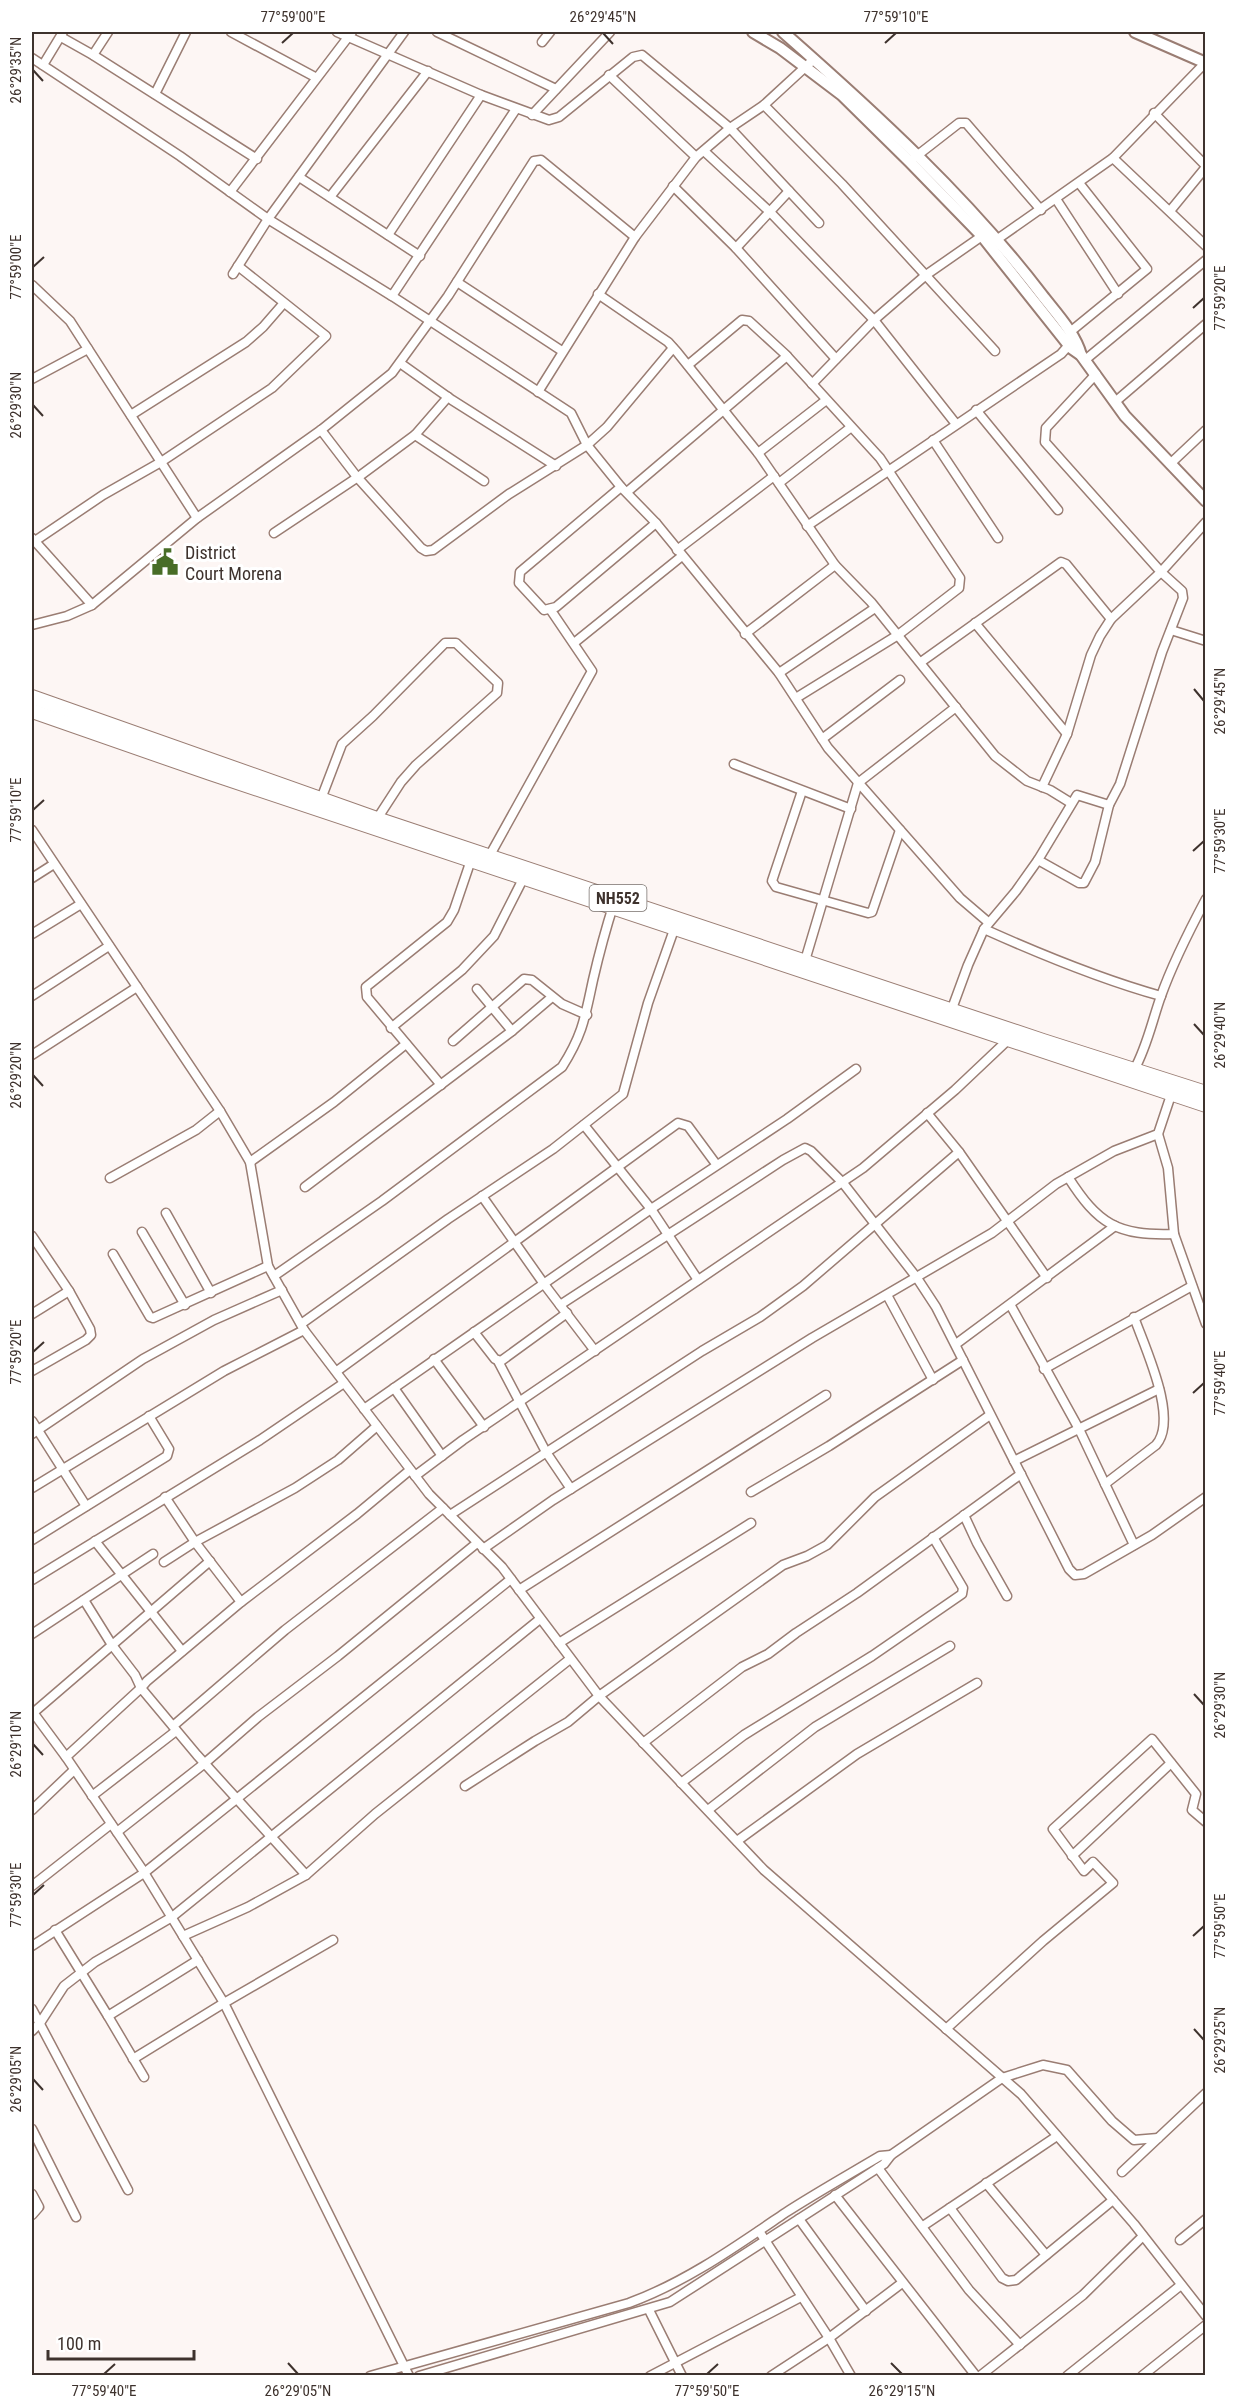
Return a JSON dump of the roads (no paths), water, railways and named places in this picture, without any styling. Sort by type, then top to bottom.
[{"type":"highway","name":"NH552","points":[[32,697],[377,819],[490,855],[614,902],[803,966],[1173,1088],[1206,1093]]},
{"type":"highway","name":"NH552","points":[[32,711],[524,878],[614,902]]},
{"type":"highway","name":"NH552","points":[[1011,1036],[1134,1070],[1206,1105]]},
{"type":"street","points":[[93,55],[108,32]]},
{"type":"street","points":[[155,93],[186,32]]},
{"type":"street","points":[[231,32],[315,77]]},
{"type":"street","points":[[337,32],[350,34],[388,54],[481,95],[549,120],[559,117],[633,57],[642,55],[730,128],[819,223]]},
{"type":"street","points":[[92,605],[32,541],[103,495],[161,462],[272,388],[326,336],[235,270],[268,219],[404,32]]},
{"type":"street","points":[[437,32],[556,89]]},
{"type":"street","points":[[542,42],[550,32]]},
{"type":"street","points":[[532,115],[610,32]]},
{"type":"street","points":[[783,32],[814,59],[914,159],[990,241],[1070,332],[1083,358]]},
{"type":"street","points":[[812,384],[874,320],[926,275],[990,241],[1041,210],[1113,158],[1205,63],[1135,32]]},
{"type":"street","points":[[759,33],[842,95],[914,159]]},
{"type":"street","points":[[43,66],[62,34],[256,159]]},
{"type":"street","points":[[230,192],[315,77],[350,34]]},
{"type":"street","points":[[32,58],[268,219],[392,296],[571,413],[587,445],[656,523],[779,673],[822,739],[858,783],[986,925],[1036,953],[1161,996]]},
{"type":"street","points":[[538,392],[635,237],[696,157],[730,128],[764,105],[814,59]]},
{"type":"street","points":[[330,197],[428,71]]},
{"type":"street","points":[[609,75],[696,157]]},
{"type":"street","points":[[388,235],[481,95]]},
{"type":"street","points":[[764,105],[842,184],[995,351]]},
{"type":"street","points":[[392,296],[516,109]]},
{"type":"street","points":[[1154,114],[1206,166],[1170,211]]},
{"type":"street","points":[[914,159],[959,123],[966,123],[1041,210]]},
{"type":"street","points":[[704,151],[770,212],[874,320],[956,424]]},
{"type":"street","points":[[1113,158],[1206,246]]},
{"type":"street","points":[[32,625],[67,616],[92,605],[197,518],[321,430],[392,373],[457,282],[537,159],[635,237]]},
{"type":"street","points":[[299,177],[420,256]]},
{"type":"street","points":[[1070,332],[1146,270],[1147,266],[1079,183]]},
{"type":"street","points":[[673,186],[736,248],[836,359]]},
{"type":"street","points":[[736,248],[789,191]]},
{"type":"street","points":[[1056,199],[1118,294]]},
{"type":"street","points":[[990,241],[1069,345],[1096,374],[1125,416],[1206,501]]},
{"type":"street","points":[[1083,358],[1206,260]]},
{"type":"street","points":[[457,282],[562,351]]},
{"type":"street","points":[[32,285],[70,321],[197,518]]},
{"type":"street","points":[[598,294],[673,348],[688,365],[758,453],[835,565],[921,662],[1000,761],[1027,781],[1071,803]]},
{"type":"street","points":[[131,416],[246,342],[283,304]]},
{"type":"street","points":[[688,365],[744,320],[749,321],[787,356],[888,470],[960,579],[959,588],[898,635],[796,698]]},
{"type":"street","points":[[1115,402],[1206,324]]},
{"type":"street","points":[[807,526],[1060,354],[1069,345]]},
{"type":"street","points":[[321,430],[357,477],[426,551],[433,549],[509,494],[587,445],[607,427],[673,348]]},
{"type":"street","points":[[32,379],[88,349]]},
{"type":"street","points":[[656,523],[556,607],[544,610],[519,583],[520,572],[724,410],[787,356]]},
{"type":"street","points":[[400,363],[448,397],[556,466]]},
{"type":"street","points":[[1038,860],[1079,883],[1084,883],[1095,862],[1109,805],[1120,784],[1139,719],[1183,594],[1045,442],[1046,428],[1096,374]]},
{"type":"street","points":[[274,532],[415,435],[448,397]]},
{"type":"street","points":[[758,453],[825,400]]},
{"type":"street","points":[[976,410],[1059,510]]},
{"type":"street","points":[[574,643],[680,553],[777,479],[850,428]]},
{"type":"street","points":[[1170,464],[1206,430]]},
{"type":"street","points":[[415,435],[484,481]]},
{"type":"street","points":[[933,440],[998,538]]},
{"type":"street","points":[[1042,787],[1067,734],[1091,655],[1100,636],[1111,619],[1161,572],[1206,522]]},
{"type":"street","points":[[921,662],[1061,562],[1066,564],[1111,619]]},
{"type":"street","points":[[745,634],[835,565]]},
{"type":"street","points":[[779,673],[875,608]]},
{"type":"street","points":[[490,855],[592,671],[550,609]]},
{"type":"street","points":[[975,623],[1067,734]]},
{"type":"street","points":[[1171,630],[1206,641]]},
{"type":"street","points":[[321,799],[342,744],[445,643],[456,643],[498,683],[497,693],[417,765],[401,782],[377,819]]},
{"type":"street","points":[[822,739],[900,680]]},
{"type":"street","points":[[803,966],[858,783],[956,707]]},
{"type":"street","points":[[734,764],[851,809]]},
{"type":"street","points":[[802,791],[772,880],[773,885],[868,913],[872,912],[875,909],[900,830]]},
{"type":"street","points":[[950,1015],[968,965],[986,925],[1017,891],[1077,795],[1109,805]]},
{"type":"street","points":[[32,830],[220,1111],[250,1162],[268,1266],[303,1327],[413,1473],[446,1512],[511,1579],[599,1696],[643,1743],[764,1870],[1021,2094],[1113,2200],[1206,2316]]},
{"type":"street","points":[[441,1085],[367,997],[366,987],[447,922],[454,910],[471,860]]},
{"type":"street","points":[[32,878],[54,864]]},
{"type":"street","points":[[391,1028],[462,970],[494,936],[524,878]]},
{"type":"street","points":[[1134,1070],[1141,1059],[1161,996],[1180,950],[1206,899]]},
{"type":"street","points":[[274,1276],[382,1202],[562,1067],[576,1045],[587,1015],[593,979],[614,902]]},
{"type":"street","points":[[32,934],[81,904]]},
{"type":"street","points":[[32,1488],[224,1371],[303,1327],[482,1196],[553,1149],[623,1094],[648,1003],[677,923]]},
{"type":"street","points":[[32,996],[109,946]]},
{"type":"street","points":[[453,1041],[527,979],[562,1004],[587,1015]]},
{"type":"street","points":[[32,1055],[137,987]]},
{"type":"street","points":[[477,989],[512,1031]]},
{"type":"street","points":[[305,1187],[512,1031],[552,997]]},
{"type":"street","points":[[66,1757],[147,1680],[241,1602],[413,1473],[442,1456],[843,1183],[927,1113],[1011,1036]]},
{"type":"street","points":[[250,1162],[334,1102],[406,1044]]},
{"type":"street","points":[[364,1409],[716,1164],[787,1119],[856,1069]]},
{"type":"street","points":[[1173,1088],[1158,1134],[1168,1168],[1174,1234],[1206,1324]]},
{"type":"street","points":[[110,1178],[196,1130],[220,1111]]},
{"type":"street","points":[[927,1113],[959,1152],[1047,1278]]},
{"type":"street","points":[[337,1371],[678,1123],[688,1126],[716,1164]]},
{"type":"street","points":[[584,1125],[651,1209],[698,1280]]},
{"type":"street","points":[[117,1832],[205,1762],[258,1716],[480,1546],[802,1344],[917,1278],[1007,1222],[1068,1177],[1113,1151],[1158,1134]]},
{"type":"street","points":[[560,1305],[805,1148],[812,1151],[843,1183],[917,1278],[956,1344],[1069,1569],[1075,1575],[1084,1574],[1152,1535],[1206,1497]]},
{"type":"street","points":[[92,1796],[174,1728],[285,1630],[446,1512],[760,1317],[803,1286],[959,1152]]},
{"type":"street","points":[[1068,1177],[1080,1197],[1098,1216],[1124,1231],[1147,1235],[1174,1234]]},
{"type":"street","points":[[482,1196],[595,1351]]},
{"type":"street","points":[[166,1213],[211,1293]]},
{"type":"street","points":[[956,1344],[1011,1306],[1115,1226]]},
{"type":"street","points":[[142,1232],[185,1305]]},
{"type":"street","points":[[32,1236],[35,1251],[69,1291],[91,1335],[32,1371]]},
{"type":"street","points":[[113,1254],[150,1317],[157,1318],[268,1266]]},
{"type":"street","points":[[1044,1369],[1192,1286]]},
{"type":"street","points":[[35,1432],[143,1359],[214,1320],[282,1290]]},
{"type":"street","points":[[32,1314],[69,1291]]},
{"type":"street","points":[[887,1295],[933,1380]]},
{"type":"street","points":[[1011,1306],[1079,1429],[1134,1545]]},
{"type":"street","points":[[498,1360],[501,1361],[567,1313]]},
{"type":"street","points":[[1105,1484],[1162,1438],[1165,1410],[1134,1317]]},
{"type":"street","points":[[474,1332],[501,1363],[519,1403],[546,1452],[571,1489]]},
{"type":"street","points":[[435,1359],[483,1427]]},
{"type":"street","points":[[751,1492],[829,1446],[963,1359]]},
{"type":"street","points":[[32,1580],[260,1440],[344,1383]]},
{"type":"street","points":[[394,1388],[442,1456]]},
{"type":"street","points":[[1014,1461],[1159,1389]]},
{"type":"street","points":[[519,1590],[826,1395]]},
{"type":"street","points":[[465,1786],[568,1722],[599,1696],[783,1565],[827,1545],[875,1497],[990,1415]]},
{"type":"street","points":[[32,1540],[167,1456],[169,1449],[149,1416]]},
{"type":"street","points":[[32,1421],[35,1432],[63,1468],[86,1506]]},
{"type":"street","points":[[164,1562],[195,1542],[295,1488],[338,1460],[377,1426]]},
{"type":"street","points":[[643,1743],[742,1668],[768,1654],[857,1593],[1021,1474]]},
{"type":"street","points":[[165,1497],[195,1542],[241,1602]]},
{"type":"street","points":[[964,1515],[976,1543],[1007,1596]]},
{"type":"street","points":[[559,1643],[751,1523]]},
{"type":"street","points":[[681,1783],[744,1735],[872,1656],[962,1594],[963,1588],[933,1537]]},
{"type":"street","points":[[95,1541],[182,1651]]},
{"type":"street","points":[[32,1634],[153,1554]]},
{"type":"street","points":[[210,1561],[32,1712],[117,1832],[224,2003],[409,2376]]},
{"type":"street","points":[[32,1946],[144,1873],[473,1612],[511,1579]]},
{"type":"street","points":[[84,1600],[112,1645],[135,1675],[141,1688],[306,1875]]},
{"type":"street","points":[[32,2031],[40,2023],[64,1986],[95,1962],[172,1917],[540,1619]]},
{"type":"street","points":[[708,1810],[815,1727],[950,1646]]},
{"type":"street","points":[[183,1936],[248,1907],[306,1875],[375,1814],[570,1659]]},
{"type":"street","points":[[737,1841],[857,1754],[977,1683]]},
{"type":"street","points":[[946,2029],[1043,1941],[1113,1883],[1093,1862],[1084,1871],[1053,1829],[1152,1739],[1196,1794],[1192,1810],[1206,1822]]},
{"type":"street","points":[[1072,1856],[1171,1762]]},
{"type":"street","points":[[32,1810],[75,1770]]},
{"type":"street","points":[[32,1886],[111,1824]]},
{"type":"street","points":[[55,1929],[144,2077]]},
{"type":"street","points":[[134,2060],[224,2003],[333,1940]]},
{"type":"street","points":[[108,2016],[198,1960]]},
{"type":"street","points":[[32,2009],[128,2190]]},
{"type":"street","points":[[419,2376],[670,2302],[878,2168],[891,2155],[1002,2078],[1043,2065],[1067,2070],[1112,2121],[1134,2140],[1158,2138]]},
{"type":"street","points":[[1122,2172],[1206,2093]]},
{"type":"street","points":[[32,2129],[76,2217]]},
{"type":"street","points":[[923,2226],[1057,2136]]},
{"type":"street","points":[[370,2376],[638,2300],[698,2270],[880,2156],[891,2155]]},
{"type":"street","points":[[878,2168],[969,2290],[1020,2345]]},
{"type":"street","points":[[986,2183],[1046,2255]]},
{"type":"street","points":[[32,2194],[39,2207],[32,2215]]},
{"type":"street","points":[[835,2195],[978,2376],[1083,2295],[1143,2236]]},
{"type":"street","points":[[950,2208],[1002,2278],[1008,2281],[1016,2280],[1113,2200]]},
{"type":"street","points":[[799,2219],[866,2311]]},
{"type":"street","points":[[1180,2240],[1206,2219]]},
{"type":"street","points":[[759,2231],[851,2376]]},
{"type":"street","points":[[771,2376],[785,2372],[903,2283]]},
{"type":"street","points":[[1067,2376],[1181,2285]]},
{"type":"street","points":[[650,2376],[801,2297]]},
{"type":"street","points":[[649,2310],[682,2376]]},
{"type":"street","points":[[1142,2376],[1206,2325]]},
{"type":"place","name":"District Court Morena","points":[[165,562]]}]
